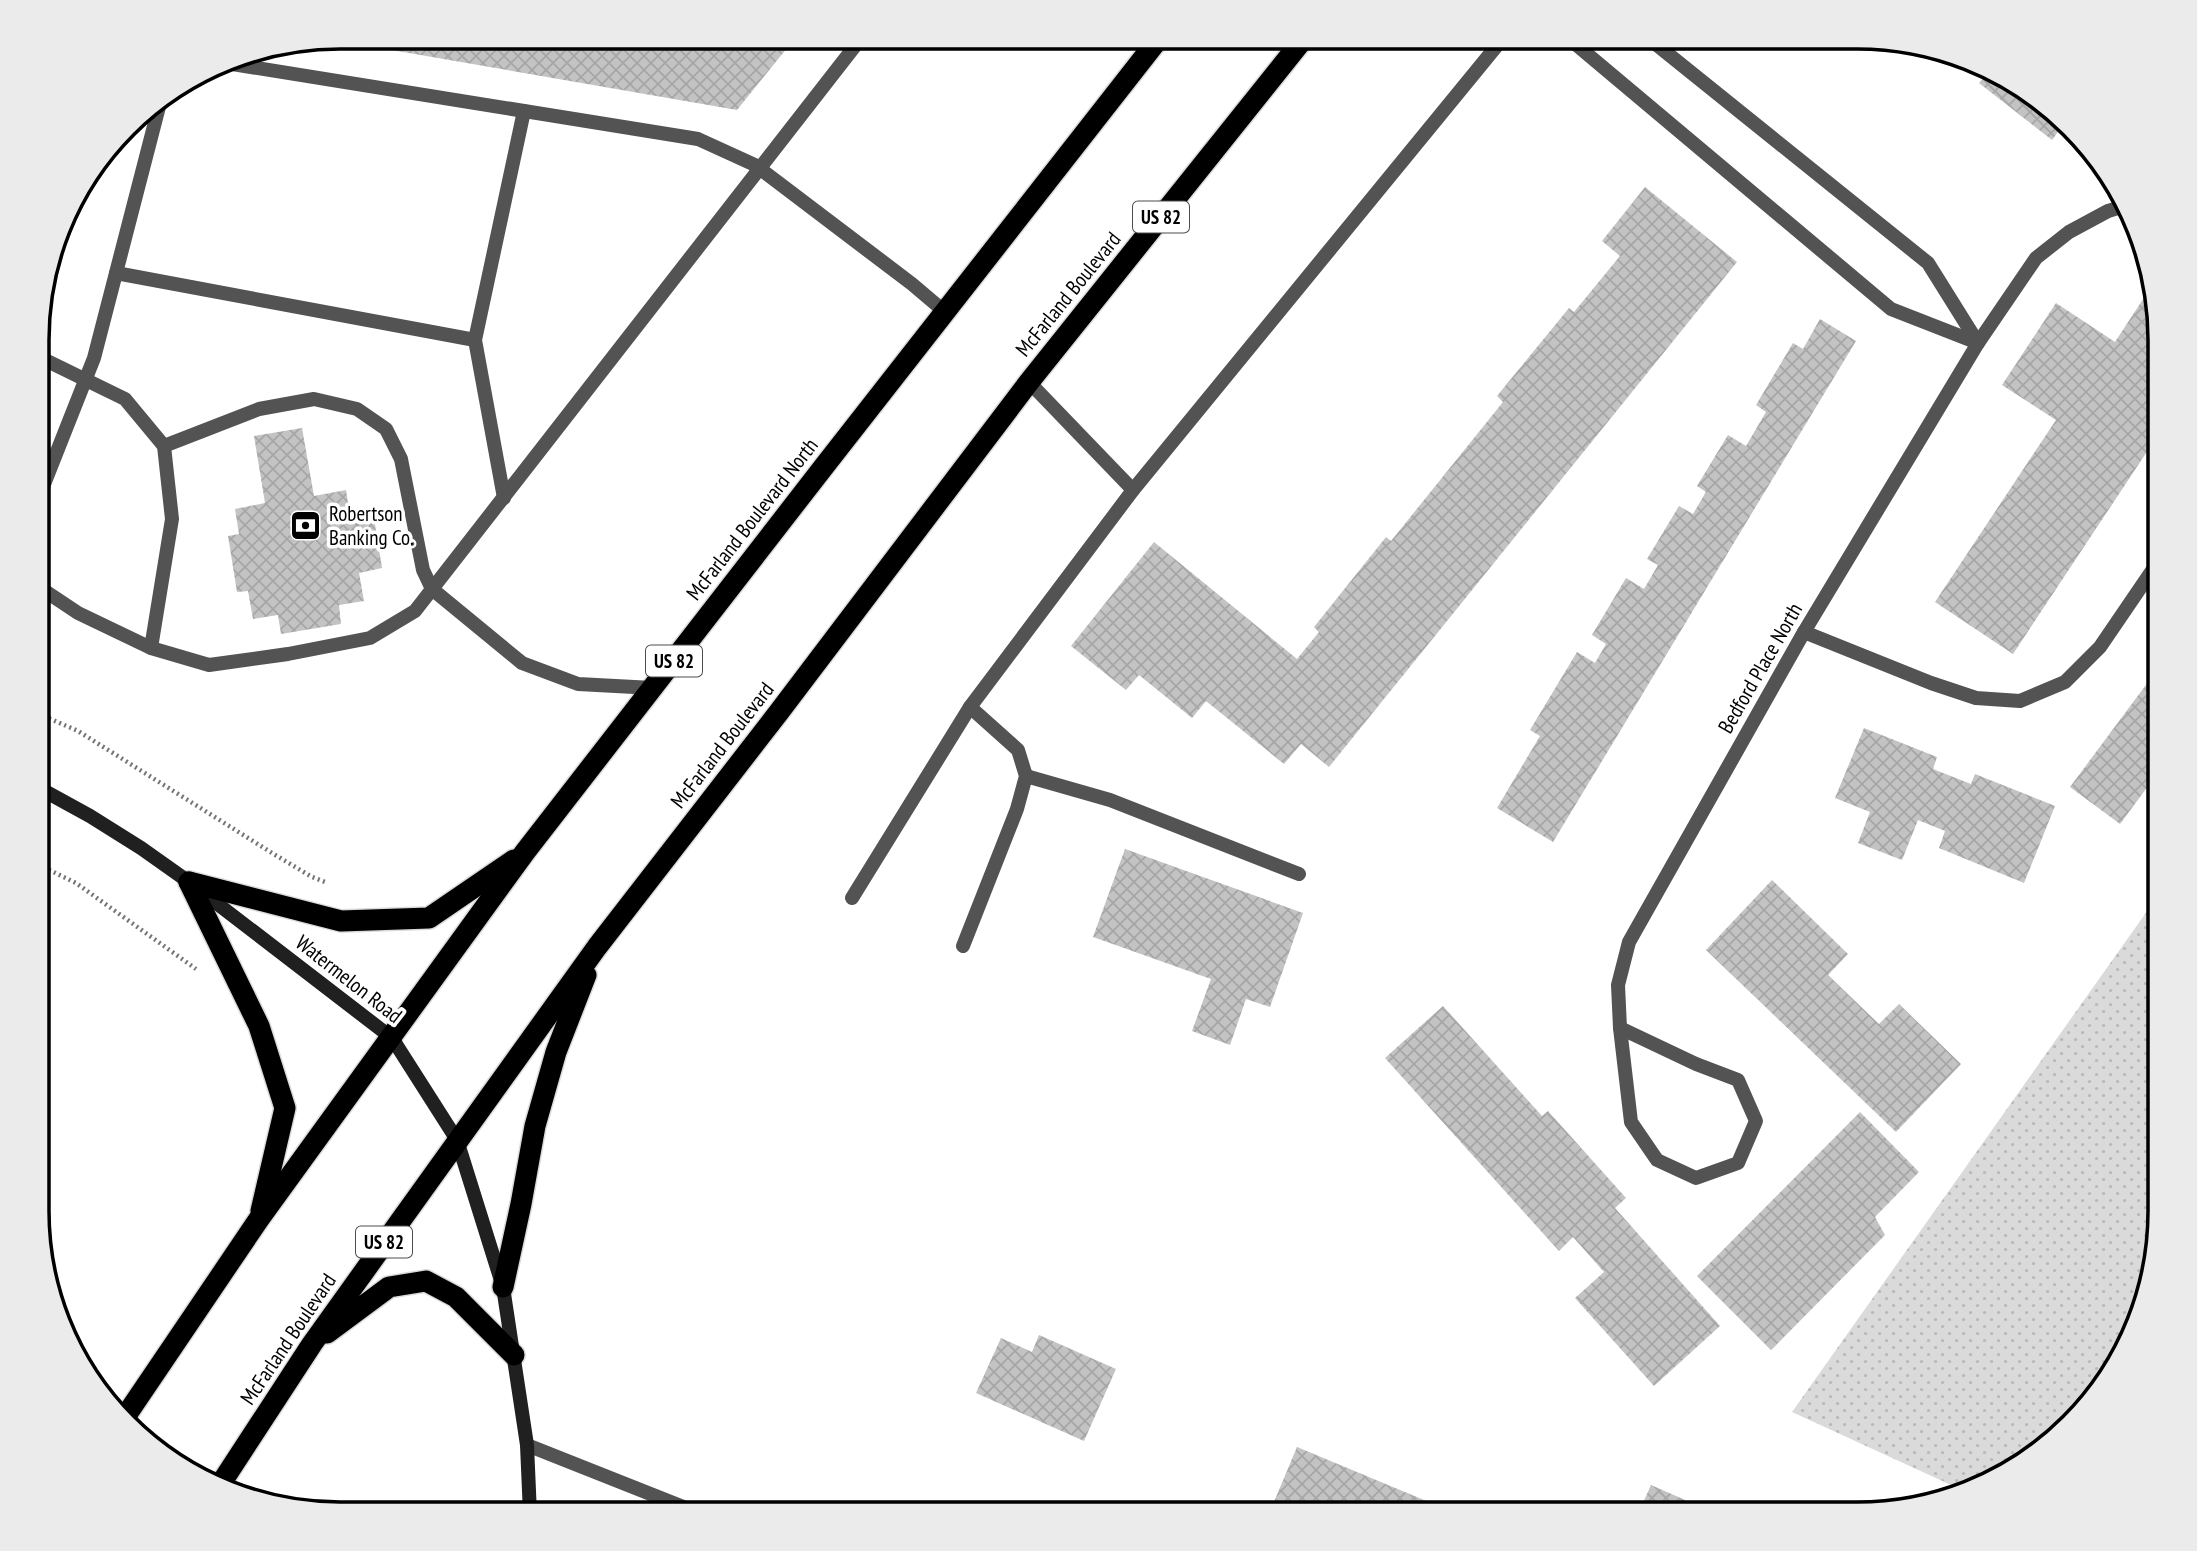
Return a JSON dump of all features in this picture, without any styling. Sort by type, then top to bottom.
[{"type":"highway","name":"McFarland Boulevard North","points":[[392,1038],[525,852],[1151,49]]},
{"type":"highway","name":"McFarland Boulevard","points":[[224,1478],[312,1344],[597,947],[1029,382],[1294,49]]},
{"type":"highway","points":[[189,883],[341,921],[429,918],[525,852]]},
{"type":"highway","points":[[189,883],[259,1026],[285,1108],[259,1219]]},
{"type":"highway","points":[[503,1287],[535,1126],[556,1052],[597,947]]},
{"type":"highway","name":"US 82","points":[[129,1411],[259,1219],[392,1038]]},
{"type":"highway","points":[[312,1344],[389,1287],[426,1280],[456,1297],[514,1355]]},
{"type":"main road","name":"Watermelon Road","points":[[49,793],[141,848],[392,1038],[457,1140],[503,1287],[527,1445],[529,1502]]},
{"type":"street","points":[[49,594],[78,613],[151,648],[209,665],[288,654],[370,638],[415,611],[853,49]]},
{"type":"street","points":[[852,898],[970,707],[1133,490],[1494,49]]},
{"type":"street","points":[[1581,49],[1891,309],[1978,343]]},
{"type":"street","points":[[1662,49],[1928,263],[1978,343]]},
{"type":"street","points":[[242,66],[698,139],[759,168],[945,312]]},
{"type":"street","points":[[504,498],[475,340],[524,111]]},
{"type":"street","points":[[49,471],[94,358],[157,114]]},
{"type":"street","name":"Bedford Place North","points":[[1620,1028],[1696,1064],[1738,1080],[1756,1121],[1738,1163],[1696,1178],[1657,1160],[1631,1122],[1620,1028],[1618,985],[1629,942],[1804,632],[1978,343],[2036,258],[2068,232],[2117,208]]},
{"type":"street","points":[[116,273],[475,340]]},
{"type":"street","points":[[49,362],[125,399],[164,446],[172,519],[151,648]]},
{"type":"street","points":[[1029,382],[1133,490]]},
{"type":"street","points":[[164,446],[258,409],[314,399],[357,409],[386,429],[401,459],[423,570],[432,589],[522,663],[578,684],[653,688]]},
{"type":"street","points":[[1804,632],[1931,683],[1976,698],[2020,701],[2065,682],[2100,647],[2148,577]]},
{"type":"street","points":[[963,946],[1017,809],[1026,776],[1018,750],[970,707]]},
{"type":"street","points":[[1026,776],[1110,800],[1298,874]]},
{"type":"street","points":[[527,1445],[671,1502]]},
{"type":"path","points":[[49,718],[78,731],[272,853],[312,877],[331,884]]},
{"type":"path","points":[[49,870],[76,883],[205,975]]},
{"type":"shaded area","points":[[2148,910],[2146,1249],[2133,1305],[2118,1340],[2099,1373],[2063,1417],[2034,1442],[2003,1463],[1953,1486],[1792,1412]]},
{"type":"building","points":[[386,49],[786,49],[737,110]]},
{"type":"building","points":[[1983,78],[2003,88],[2059,130],[2052,140],[1979,83]]},
{"type":"building","points":[[1645,187],[1737,262],[1329,767],[1301,744],[1284,764],[1206,701],[1192,718],[1139,675],[1126,690],[1071,646],[1154,542],[1297,659],[1319,632],[1314,627],[1386,537],[1391,541],[1503,402],[1497,396],[1569,308],[1574,312],[1620,256],[1602,241]]},
{"type":"building","points":[[2145,296],[2148,340],[2148,450],[2013,654],[1935,602],[2056,420],[2002,385],[2056,303],[2115,342]]},
{"type":"building","points":[[1820,319],[1856,341],[1553,842],[1497,808],[1540,736],[1530,730],[1577,652],[1595,663],[1606,644],[1592,635],[1626,578],[1644,589],[1658,565],[1647,559],[1679,506],[1693,514],[1706,492],[1697,486],[1728,435],[1746,446],[1766,412],[1756,405],[1793,343],[1803,349]]},
{"type":"building","name":"Robertson Banking Co.","points":[[302,428],[314,496],[346,490],[350,515],[373,512],[382,568],[359,573],[364,601],[339,605],[341,624],[281,634],[278,615],[253,619],[248,591],[237,592],[228,536],[239,534],[235,509],[265,503],[254,436]]},
{"type":"building","points":[[2148,682],[2148,786],[2120,824],[2070,787]]},
{"type":"building","points":[[1864,728],[1937,757],[1933,769],[1971,784],[1975,774],[2055,806],[2024,883],[1939,848],[1945,831],[1918,820],[1902,860],[1858,843],[1870,812],[1835,798]]},
{"type":"building","points":[[1125,849],[1303,913],[1270,1007],[1246,999],[1230,1045],[1192,1031],[1211,979],[1093,937]]},
{"type":"building","points":[[1772,880],[1848,954],[1828,975],[1879,1024],[1899,1004],[1961,1064],[1896,1132],[1706,950]]},
{"type":"building","points":[[1443,1006],[1542,1116],[1548,1111],[1626,1198],[1615,1208],[1720,1326],[1654,1386],[1575,1298],[1604,1272],[1573,1237],[1559,1251],[1385,1058]]},
{"type":"building","points":[[1860,1112],[1919,1172],[1875,1217],[1885,1235],[1771,1350],[1697,1276]]},
{"type":"building","points":[[1039,1335],[1116,1369],[1084,1441],[976,1393],[1001,1338],[1032,1352]]},
{"type":"building","points":[[1297,1447],[1429,1502],[1274,1502]]},
{"type":"building","points":[[1651,1485],[1690,1502],[1643,1502]]},
{"type":"place","name":"Robertson Banking Co.","points":[[306,525]]}]
